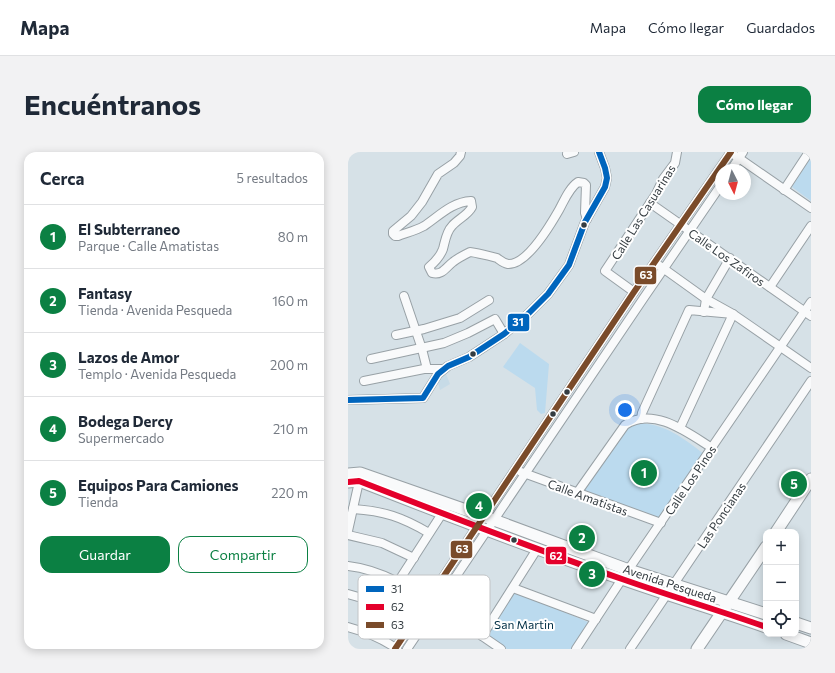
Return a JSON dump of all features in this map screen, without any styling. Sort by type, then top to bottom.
[{"type":"main road","name":"Avenida Pesqueda","points":[[348,474],[356,479],[442,514],[622,579],[668,594],[763,613]]},
{"type":"main road","name":"Avenida Pesqueda","points":[[356,479],[448,504],[629,570],[674,584],[763,626]]},
{"type":"main road","points":[[778,529],[811,479]]},
{"type":"main road","points":[[553,555],[558,544]]},
{"type":"main road","points":[[697,649],[763,552]]},
{"type":"main road","points":[[799,624],[811,628]]},
{"type":"main road","points":[[794,637],[811,643]]},
{"type":"street","points":[[461,152],[460,156],[454,163],[438,174],[422,202],[411,216],[393,230],[393,234],[398,236],[423,226],[451,207],[471,201],[472,207],[451,227],[442,251],[429,267],[432,272],[436,274],[441,273],[452,262],[470,252],[496,258],[506,264],[514,263],[522,259],[532,250],[553,221],[570,190],[578,182],[586,185],[585,213],[587,219]]},
{"type":"street","points":[[348,400],[423,398],[438,374],[444,369],[469,357],[504,334],[528,314],[548,294],[569,264],[587,219],[605,186],[607,178],[599,152]]},
{"type":"street","name":"Calle Las Casuarinas","points":[[634,292],[605,271],[675,162],[677,152]]},
{"type":"street","points":[[444,575],[680,223],[730,152],[741,155],[784,190],[811,208]]},
{"type":"street","points":[[784,190],[809,152]]},
{"type":"street","points":[[735,164],[741,155]]},
{"type":"street","points":[[457,575],[715,194]]},
{"type":"street","name":"Calle Los Zafiros","points":[[650,203],[808,314]]},
{"type":"street","points":[[770,287],[811,226]]},
{"type":"street","points":[[704,312],[706,299],[730,258]]},
{"type":"street","points":[[654,262],[706,299],[733,314],[811,368]]},
{"type":"street","points":[[404,296],[422,349],[427,369]]},
{"type":"street","points":[[396,335],[460,318],[490,300]]},
{"type":"street","points":[[808,314],[811,302]]},
{"type":"street","points":[[640,419],[689,310],[733,314]]},
{"type":"street","points":[[680,428],[733,314]]},
{"type":"street","name":"Calle Los Pinos","points":[[576,649],[780,347],[808,314]]},
{"type":"street","points":[[371,359],[444,344],[495,319],[504,334]]},
{"type":"street","points":[[364,381],[427,369],[444,369]]},
{"type":"street","name":"Las Poncianas","points":[[630,649],[811,381]]},
{"type":"street","points":[[577,493],[625,425],[632,421],[640,419],[663,422],[680,428],[712,448]]},
{"type":"street","name":"Calle Amatistas","points":[[515,469],[525,474],[661,523]]},
{"type":"street","points":[[348,531],[353,509],[356,479]]},
{"type":"street","points":[[403,575],[448,504]]},
{"type":"street","points":[[353,509],[393,515],[412,523],[429,534]]},
{"type":"street","points":[[348,535],[382,543],[414,558]]},
{"type":"street","points":[[490,624],[537,549]]},
{"type":"street","points":[[348,566],[361,567],[384,575]]},
{"type":"street","points":[[513,588],[596,619]]},
{"type":"street","points":[[348,594],[358,597]]},
{"type":"street","points":[[348,627],[358,630]]},
{"type":"street","points":[[383,639],[396,649],[403,639]]},
{"type":"street","points":[[407,649],[414,639]]},
{"type":"street","points":[[486,639],[501,649]]},
{"type":"shaded area","points":[[446,374],[450,384],[440,390],[437,379]]},
{"type":"green space","points":[[811,157],[811,201],[792,187]]},
{"type":"green space","points":[[520,343],[549,364],[545,413],[541,414],[537,410],[535,388],[503,367]]},
{"type":"green space","points":[[638,423],[666,429],[681,437],[704,454],[661,519],[583,492],[630,425]]},
{"type":"green space","name":"San Martin","points":[[513,591],[588,622],[589,626],[573,649],[507,649],[490,638],[490,628]]},
{"type":"transit line","name":"31","points":[[348,400],[423,398],[438,374],[448,366],[469,357],[504,334],[528,314],[548,294],[569,265],[585,222],[605,187],[607,178],[599,152]]},
{"type":"transit line","name":"63","points":[[445,575],[634,292],[731,152]]},
{"type":"transit line","name":"62","points":[[348,482],[359,481],[556,556],[763,626]]},
{"type":"transit line","name":"63","points":[[395,649],[402,639]]},
{"type":"place","name":"El Subterraneo","points":[[644,473]]},
{"type":"place","name":"Equipos Para Camiones","points":[[794,484]]},
{"type":"place","name":"Bodega Dercy","points":[[479,506]]},
{"type":"place","name":"Fantasy","points":[[582,538]]},
{"type":"place","name":"Lazos de Amor","points":[[592,574]]}]
